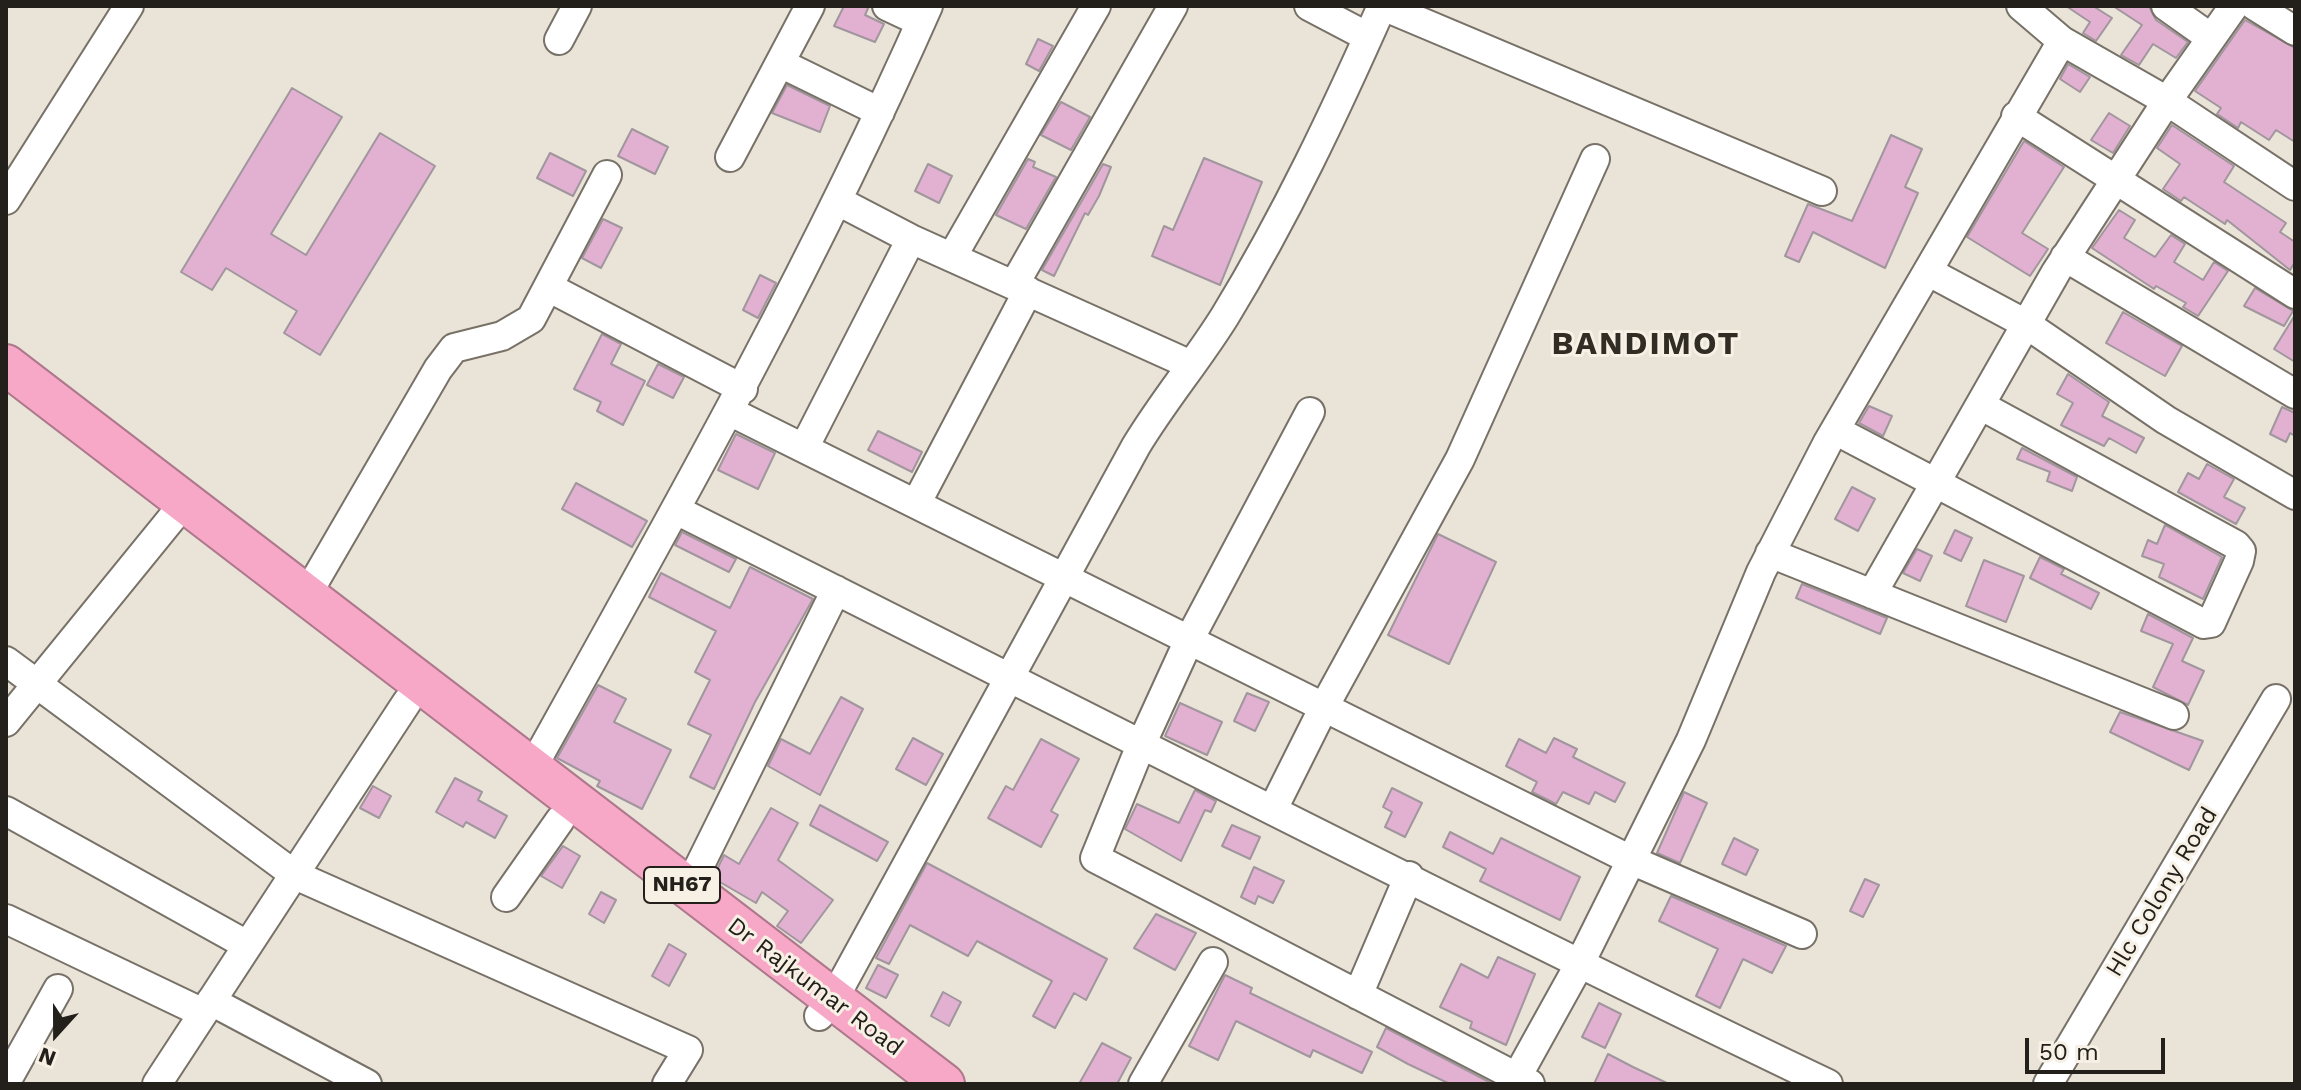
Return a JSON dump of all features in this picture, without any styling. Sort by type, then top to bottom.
[{"type":"highway","name":"NH67","points":[[6,365],[306,596],[415,693]]},
{"type":"highway","name":"NH67","points":[[6,393],[172,518],[415,693]]},
{"type":"highway","name":"Dr Rajkumar Road","points":[[415,693],[532,768],[688,889],[908,1084]]},
{"type":"highway","name":"Dr Rajkumar Road","points":[[415,693],[560,820],[826,1009],[944,1084]]},
{"type":"street","points":[[6,200],[129,6]]},
{"type":"street","points":[[559,40],[577,6]]},
{"type":"street","points":[[730,157],[810,6]]},
{"type":"street","points":[[532,768],[737,400],[840,202],[925,14],[887,6]]},
{"type":"street","points":[[952,257],[1096,6]]},
{"type":"street","points":[[916,504],[1021,288],[1173,6]]},
{"type":"street","points":[[1309,6],[1368,37]]},
{"type":"street","points":[[826,1009],[901,870],[1012,678],[1136,446],[1164,398],[1224,317],[1283,214],[1330,125],[1382,6],[1822,191]]},
{"type":"street","points":[[2021,6],[2062,41],[2167,101],[2295,186]]},
{"type":"street","points":[[2166,6],[2211,38]]},
{"type":"street","points":[[1872,594],[2065,257],[2167,101],[2234,6]]},
{"type":"street","points":[[2255,6],[2295,31]]},
{"type":"street","points":[[1310,412],[1189,640],[1141,745],[1095,858],[1520,1082],[1712,694],[1770,553],[1835,430],[2062,41]]},
{"type":"street","points":[[780,63],[880,112]]},
{"type":"street","points":[[2016,116],[2295,294]]},
{"type":"street","points":[[1273,809],[1324,707],[1460,459],[1595,159]]},
{"type":"street","points":[[306,596],[454,348],[502,336],[531,319],[607,175]]},
{"type":"street","points":[[840,202],[911,239],[1191,365]]},
{"type":"street","points":[[804,448],[911,239]]},
{"type":"street","points":[[2065,257],[2295,394]]},
{"type":"street","points":[[1929,272],[2026,324],[2166,420],[2295,495]]},
{"type":"street","points":[[548,287],[737,400],[804,448],[1631,860],[1802,934]]},
{"type":"street","points":[[1835,430],[2204,624],[2211,623],[2239,561],[2241,551],[2236,545],[1980,405]]},
{"type":"street","points":[[676,510],[1141,745],[1409,876],[1579,965],[1828,1084]]},
{"type":"street","points":[[6,722],[172,518]]},
{"type":"street","points":[[1770,553],[2174,715]]},
{"type":"street","points":[[688,889],[836,590]]},
{"type":"street","points":[[6,661],[295,875],[688,1050],[667,1084]]},
{"type":"street","points":[[157,1084],[415,693]]},
{"type":"street","name":"Hlc Colony Road","points":[[2048,1084],[2276,699]]},
{"type":"street","points":[[6,811],[247,945]]},
{"type":"street","points":[[506,897],[560,820]]},
{"type":"street","points":[[1358,995],[1409,876]]},
{"type":"street","points":[[6,919],[207,1007],[325,1074],[367,1084]]},
{"type":"street","points":[[1143,1084],[1213,962]]},
{"type":"street","points":[[7,1079],[58,989]]},
{"type":"building","points":[[844,6],[869,6],[865,15],[884,24],[875,42],[834,26]]},
{"type":"building","points":[[2066,6],[2093,6],[2112,18],[2096,41],[2083,33],[2090,22]]},
{"type":"building","points":[[2113,6],[2149,6],[2156,20],[2188,42],[2176,58],[2153,44],[2139,65],[2121,55],[2142,25]]},
{"type":"building","points":[[2245,20],[2295,48],[2295,142],[2276,130],[2269,140],[2241,122],[2238,128],[2217,114],[2221,108],[2195,91]]},
{"type":"building","points":[[1038,39],[1053,46],[1039,71],[1026,64]]},
{"type":"building","points":[[2068,64],[2090,77],[2080,92],[2060,79]]},
{"type":"building","points":[[787,85],[830,106],[820,132],[772,113]]},
{"type":"building","points":[[292,88],[342,117],[271,234],[306,255],[380,133],[435,166],[320,355],[284,333],[297,311],[226,268],[212,290],[181,272]]},
{"type":"building","points":[[1061,102],[1090,117],[1071,150],[1041,135]]},
{"type":"building","points":[[2109,113],[2130,126],[2113,153],[2091,140]]},
{"type":"building","points":[[2172,125],[2234,166],[2224,182],[2286,223],[2280,232],[2295,242],[2295,262],[2290,270],[2227,220],[2225,224],[2184,197],[2181,201],[2163,189],[2180,164],[2157,148]]},
{"type":"building","points":[[632,129],[668,147],[655,174],[618,156]]},
{"type":"building","points":[[1891,135],[1922,149],[1905,187],[1918,193],[1885,268],[1813,232],[1799,262],[1785,256],[1808,204],[1852,221]]},
{"type":"building","points":[[2024,141],[2064,167],[2022,233],[2048,249],[2030,276],[1967,237]]},
{"type":"building","points":[[550,153],[586,171],[573,196],[537,178]]},
{"type":"building","points":[[1204,158],[1262,182],[1220,285],[1152,256],[1164,226],[1173,230]]},
{"type":"building","points":[[1028,159],[1035,162],[1033,167],[1056,177],[1026,229],[996,215]]},
{"type":"building","points":[[928,164],[952,176],[939,203],[915,191]]},
{"type":"building","points":[[1103,164],[1111,167],[1099,196],[1088,215],[1085,213],[1054,276],[1042,270]]},
{"type":"building","points":[[2119,210],[2135,220],[2124,238],[2155,257],[2171,235],[2185,244],[2174,262],[2203,280],[2214,262],[2228,271],[2198,316],[2183,307],[2186,303],[2156,286],[2154,289],[2092,248]]},
{"type":"building","points":[[603,219],[622,228],[601,268],[582,258]]},
{"type":"building","points":[[760,275],[776,283],[758,318],[743,310]]},
{"type":"building","points":[[2255,288],[2293,311],[2284,326],[2244,306]]},
{"type":"building","points":[[2123,312],[2182,346],[2165,376],[2106,343]]},
{"type":"building","points":[[2295,315],[2295,362],[2274,349]]},
{"type":"building","points":[[602,334],[621,344],[611,364],[645,381],[623,425],[597,411],[601,402],[574,389]]},
{"type":"building","points":[[658,364],[684,377],[673,398],[647,385]]},
{"type":"building","points":[[2068,374],[2109,402],[2102,416],[2144,438],[2136,453],[2109,438],[2104,446],[2061,425],[2073,403],[2057,394]]},
{"type":"building","points":[[1869,406],[1892,416],[1883,436],[1859,423]]},
{"type":"building","points":[[2282,407],[2295,413],[2295,436],[2290,433],[2286,442],[2270,434]]},
{"type":"building","points":[[878,431],[922,452],[912,472],[868,450]]},
{"type":"building","points":[[736,434],[775,453],[758,489],[718,470]]},
{"type":"building","points":[[2022,448],[2077,477],[2072,491],[2047,481],[2050,472],[2017,459]]},
{"type":"building","points":[[2207,464],[2234,479],[2224,497],[2245,508],[2236,524],[2178,492],[2188,473],[2199,479]]},
{"type":"building","points":[[576,483],[647,521],[632,547],[562,509]]},
{"type":"building","points":[[1852,487],[1875,499],[1858,531],[1835,519]]},
{"type":"building","points":[[2165,525],[2222,557],[2203,599],[2159,577],[2164,564],[2142,556],[2148,540],[2157,544]]},
{"type":"building","points":[[1955,530],[1972,538],[1961,561],[1944,553]]},
{"type":"building","points":[[682,532],[736,559],[729,572],[675,545]]},
{"type":"building","points":[[1438,534],[1496,562],[1449,664],[1388,635]]},
{"type":"building","points":[[1917,549],[1932,556],[1920,581],[1903,573]]},
{"type":"building","points":[[2040,557],[2064,569],[2061,574],[2099,593],[2091,609],[2030,578]]},
{"type":"building","points":[[1984,560],[2024,576],[2006,622],[1966,606]]},
{"type":"building","points":[[750,567],[813,599],[755,702],[714,789],[690,777],[711,735],[688,724],[710,680],[695,672],[716,631],[649,597],[661,573],[730,608]]},
{"type":"building","points":[[1802,584],[1887,618],[1880,634],[1796,598]]},
{"type":"building","points":[[2148,614],[2193,638],[2182,661],[2204,671],[2188,705],[2153,687],[2173,644],[2141,631]]},
{"type":"building","points":[[598,685],[626,699],[614,722],[671,750],[642,809],[597,786],[600,781],[557,758]]},
{"type":"building","points":[[1247,693],[1269,702],[1255,731],[1234,721]]},
{"type":"building","points":[[841,697],[863,709],[820,795],[768,766],[781,739],[810,754]]},
{"type":"building","points":[[1180,703],[1222,722],[1207,755],[1165,736]]},
{"type":"building","points":[[2120,712],[2203,741],[2189,770],[2110,732]]},
{"type":"building","points":[[913,738],[943,754],[926,785],[896,769]]},
{"type":"building","points":[[1554,738],[1577,749],[1573,757],[1625,783],[1615,802],[1595,792],[1589,804],[1563,792],[1556,804],[1532,792],[1537,782],[1506,766],[1519,739],[1546,753]]},
{"type":"building","points":[[1041,739],[1079,759],[1051,811],[1058,815],[1041,847],[988,818],[1006,786],[1013,790]]},
{"type":"building","points":[[455,778],[482,792],[478,800],[507,816],[495,838],[466,822],[463,827],[436,812]]},
{"type":"building","points":[[373,786],[391,796],[379,818],[360,808]]},
{"type":"building","points":[[1392,788],[1422,803],[1405,837],[1385,827],[1392,812],[1383,807]]},
{"type":"building","points":[[1195,790],[1216,801],[1211,812],[1205,810],[1181,861],[1125,829],[1137,804],[1179,823]]},
{"type":"building","points":[[1684,792],[1707,803],[1680,863],[1657,853]]},
{"type":"building","points":[[820,805],[888,842],[877,861],[810,825]]},
{"type":"building","points":[[771,808],[798,823],[778,860],[833,900],[801,943],[777,926],[788,911],[762,892],[756,903],[713,878],[724,855],[739,864]]},
{"type":"building","points":[[1232,825],[1260,837],[1250,859],[1222,846]]},
{"type":"building","points":[[1450,832],[1493,854],[1501,838],[1580,877],[1560,920],[1480,881],[1486,869],[1443,847]]},
{"type":"building","points":[[1734,838],[1758,850],[1746,875],[1722,864]]},
{"type":"building","points":[[563,846],[580,856],[562,888],[541,876]]},
{"type":"building","points":[[927,863],[1107,959],[1086,1000],[1074,993],[1055,1028],[1033,1016],[1052,981],[977,941],[968,956],[910,925],[889,964],[876,958]]},
{"type":"building","points":[[1254,867],[1284,881],[1273,903],[1258,896],[1255,904],[1241,897]]},
{"type":"building","points":[[1865,879],[1879,885],[1863,917],[1850,911]]},
{"type":"building","points":[[601,892],[616,900],[604,923],[589,914]]},
{"type":"building","points":[[1671,896],[1786,946],[1772,973],[1743,959],[1720,1008],[1696,996],[1718,949],[1659,921]]},
{"type":"building","points":[[1156,914],[1196,933],[1175,970],[1134,948]]},
{"type":"building","points":[[669,944],[686,954],[669,986],[652,976]]},
{"type":"building","points":[[1498,957],[1535,974],[1506,1045],[1470,1028],[1472,1022],[1440,1007],[1461,964],[1488,978]]},
{"type":"building","points":[[878,965],[898,975],[886,998],[866,988]]},
{"type":"building","points":[[1225,975],[1252,988],[1250,993],[1372,1052],[1362,1073],[1313,1050],[1310,1057],[1236,1021],[1218,1060],[1189,1046]]},
{"type":"building","points":[[943,992],[961,1002],[949,1026],[931,1016]]},
{"type":"building","points":[[1599,1003],[1621,1014],[1605,1048],[1582,1037]]},
{"type":"building","points":[[1386,1028],[1493,1084],[1450,1084],[1408,1064],[1377,1047]]},
{"type":"building","points":[[1102,1043],[1131,1058],[1117,1084],[1079,1084]]},
{"type":"building","points":[[1608,1054],[1633,1067],[1669,1084],[1594,1084]]},
{"type":"district","name":"BANDIMOT","points":[[1646,345]]}]
